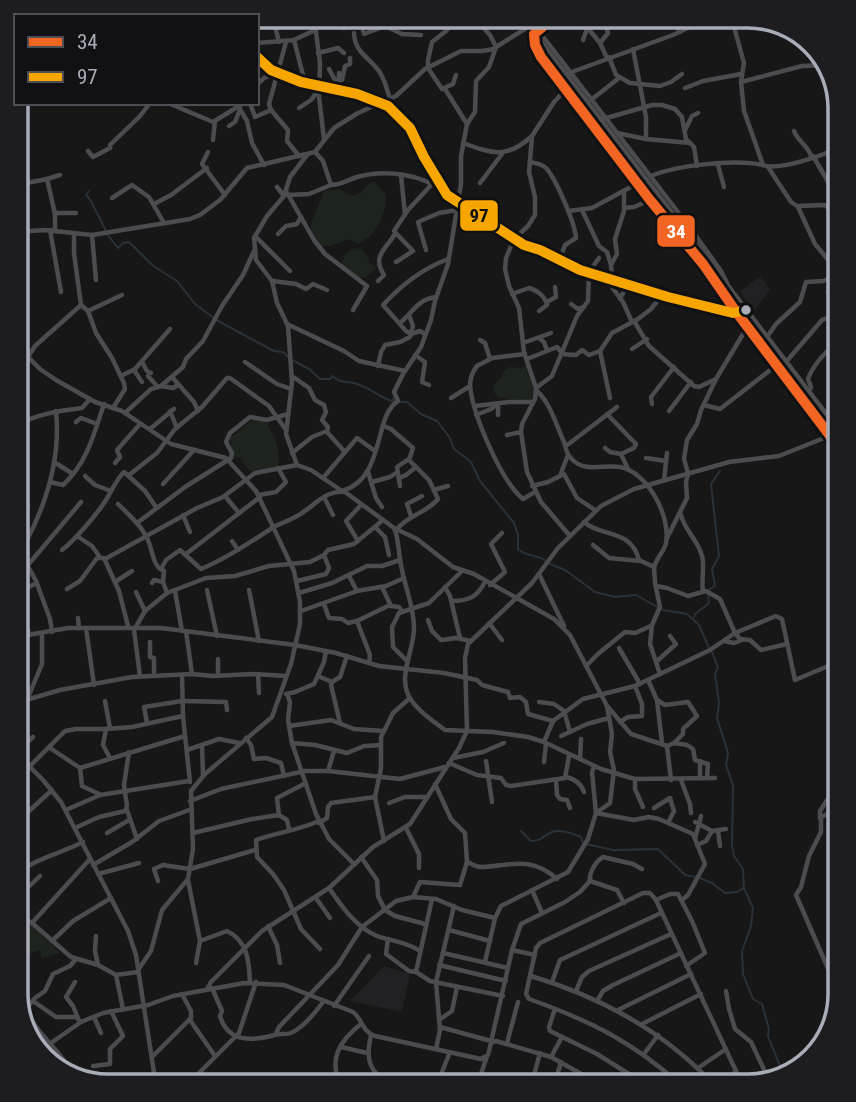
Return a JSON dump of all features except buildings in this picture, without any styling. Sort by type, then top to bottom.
[{"type":"highway","points":[[533,28],[568,73],[569,85],[603,119],[749,318],[767,337],[782,362],[809,391],[827,416]]},
{"type":"street","points":[[276,28],[279,42]]},
{"type":"street","points":[[362,28],[364,34],[379,28]]},
{"type":"street","points":[[388,28],[402,34],[421,35]]},
{"type":"street","points":[[449,28],[432,42],[428,68],[467,124]]},
{"type":"street","points":[[161,569],[166,560],[180,550],[201,569],[238,550],[273,527],[296,517],[324,497],[352,486],[368,471],[387,411],[398,401],[394,392],[426,334],[449,259],[458,207],[463,143],[467,124],[476,109],[476,81],[489,67],[495,48],[484,28]]},
{"type":"street","points":[[28,232],[92,235],[197,217],[225,195],[243,171],[316,152],[334,128],[403,91],[415,76],[428,68],[466,50],[495,48],[522,28]]},
{"type":"street","points":[[530,28],[541,57],[569,85],[645,179],[650,200],[703,264],[737,313],[749,318]]},
{"type":"street","points":[[600,43],[608,33],[607,28]]},
{"type":"street","points":[[677,28],[680,33]]},
{"type":"street","points":[[688,28],[568,73],[603,119],[645,107],[662,105],[675,109],[680,113],[685,136],[694,147],[697,166]]},
{"type":"street","points":[[735,28],[744,58],[741,74],[744,111],[765,166],[787,198],[797,206],[815,244],[828,260]]},
{"type":"street","points":[[583,40],[587,29],[600,43],[619,78],[630,83],[660,86],[682,74]]},
{"type":"street","points":[[259,43],[286,42],[314,30],[324,139]]},
{"type":"street","points":[[354,33],[355,46],[378,70],[390,99]]},
{"type":"street","points":[[294,40],[304,79],[308,84]]},
{"type":"street","points":[[286,42],[269,104],[288,130],[287,141],[299,156]]},
{"type":"street","points":[[318,53],[341,48],[344,53]]},
{"type":"street","points":[[633,49],[645,107],[646,139]]},
{"type":"street","points":[[340,80],[344,77],[345,66],[350,64],[350,58]]},
{"type":"street","points":[[259,59],[271,71],[319,88],[339,90],[382,102],[409,125],[447,195]]},
{"type":"street","points":[[741,82],[802,66],[816,65]]},
{"type":"street","points":[[329,69],[332,78],[340,80]]},
{"type":"street","points":[[259,83],[277,72]]},
{"type":"street","points":[[339,73],[339,90]]},
{"type":"street","points":[[685,88],[703,81],[741,74]]},
{"type":"street","points":[[445,89],[453,84],[456,75]]},
{"type":"street","points":[[591,100],[619,78]]},
{"type":"street","points":[[480,183],[502,154],[532,136],[569,85]]},
{"type":"street","points":[[299,108],[311,100],[319,88]]},
{"type":"street","points":[[88,151],[92,158],[110,148],[148,105]]},
{"type":"street","points":[[172,105],[190,114],[215,121],[241,107]]},
{"type":"street","points":[[251,105],[255,117],[271,110]]},
{"type":"street","points":[[229,127],[235,122],[241,107]]},
{"type":"street","points":[[241,107],[252,143],[264,165]]},
{"type":"street","points":[[684,130],[692,116],[698,113]]},
{"type":"street","points":[[213,140],[215,121]]},
{"type":"street","points":[[794,131],[828,182]]},
{"type":"street","points":[[613,132],[646,139],[690,143]]},
{"type":"street","points":[[532,136],[530,162],[535,215],[514,239],[505,269],[519,308],[523,343],[536,389],[546,401],[568,454],[582,467],[617,466],[628,470],[649,484],[663,515],[666,545],[657,556],[654,566],[660,607],[652,626],[650,644],[660,674]]},
{"type":"street","points":[[463,143],[502,154]]},
{"type":"street","points":[[208,152],[201,162],[225,195]]},
{"type":"street","points":[[316,152],[323,161],[331,185]]},
{"type":"street","points":[[568,211],[582,210],[664,171],[740,162],[765,166],[828,152]]},
{"type":"street","points":[[286,430],[292,376],[287,324],[277,303],[272,281],[257,263],[255,236],[267,216],[286,194],[290,177],[307,155]]},
{"type":"street","points":[[530,162],[547,169],[568,211],[576,238],[565,245],[559,261]]},
{"type":"street","points":[[718,164],[724,187]]},
{"type":"street","points":[[154,204],[172,195],[206,168]]},
{"type":"street","points":[[28,183],[60,175]]},
{"type":"street","points":[[286,194],[309,194],[364,175],[401,175],[423,179],[432,183],[458,207],[494,223],[514,239],[559,261],[605,278],[749,318],[782,362],[828,433]]},
{"type":"street","points":[[401,175],[405,214]]},
{"type":"street","points":[[378,281],[384,275],[378,266],[378,259],[395,234],[394,231],[405,214],[438,178]]},
{"type":"street","points":[[47,179],[55,214],[52,231],[61,292]]},
{"type":"street","points":[[112,198],[132,186],[146,194],[164,223]]},
{"type":"street","points":[[277,187],[286,194],[326,256],[367,286],[353,310]]},
{"type":"street","points":[[611,265],[617,254],[615,239],[624,208],[624,191]]},
{"type":"street","points":[[624,208],[650,200]]},
{"type":"street","points":[[797,206],[825,205],[828,208]]},
{"type":"street","points":[[425,250],[418,222],[458,207]]},
{"type":"street","points":[[582,210],[599,246],[607,252],[612,279]]},
{"type":"street","points":[[55,214],[58,211],[76,213]]},
{"type":"street","points":[[278,234],[286,226],[297,224],[301,217]]},
{"type":"street","points":[[74,234],[81,305],[88,311],[96,333],[121,376],[125,389],[113,408]]},
{"type":"street","points":[[395,234],[413,251],[396,262]]},
{"type":"street","points":[[92,235],[96,280]]},
{"type":"street","points":[[255,236],[290,271]]},
{"type":"street","points":[[125,413],[151,389],[172,377],[201,344],[255,251]]},
{"type":"street","points":[[570,536],[549,513],[532,486],[521,432],[536,389],[550,378],[577,316],[588,301],[589,272],[599,258]]},
{"type":"street","points":[[411,334],[383,305],[412,278],[431,265],[449,259]]},
{"type":"street","points":[[605,278],[649,346],[699,387],[716,379]]},
{"type":"street","points":[[767,337],[776,324],[800,302],[806,282],[828,279]]},
{"type":"street","points":[[272,281],[296,284],[306,289],[313,284],[327,290]]},
{"type":"street","points":[[620,299],[624,290],[632,285]]},
{"type":"street","points":[[547,302],[556,297],[555,287]]},
{"type":"street","points":[[512,293],[530,288],[541,294],[547,302],[546,308],[539,311]]},
{"type":"street","points":[[88,311],[122,295]]},
{"type":"street","points":[[562,354],[576,355],[582,350],[589,355],[600,351],[611,333],[651,309],[662,295]]},
{"type":"street","points":[[400,323],[422,301],[436,297]]},
{"type":"street","points":[[571,304],[578,309],[584,306]]},
{"type":"street","points":[[81,305],[36,346],[28,358],[40,369],[90,399],[125,413],[167,442],[224,456],[229,460],[259,496],[297,581],[301,611],[295,645],[284,693],[272,717],[239,743],[193,788],[190,801],[193,833],[188,879],[200,941],[196,963]]},
{"type":"street","points":[[409,315],[412,322],[411,334]]},
{"type":"street","points":[[666,539],[687,498],[685,448],[716,379],[749,318]]},
{"type":"street","points":[[704,405],[720,408],[782,362],[822,320],[828,318]]},
{"type":"street","points":[[287,324],[344,351],[356,360],[405,371]]},
{"type":"street","points":[[121,376],[134,370],[170,330]]},
{"type":"street","points":[[378,366],[385,345],[400,342],[420,331],[426,334]]},
{"type":"street","points":[[523,343],[551,333]]},
{"type":"street","points":[[539,338],[547,350]]},
{"type":"street","points":[[632,349],[646,339]]},
{"type":"street","points":[[480,341],[485,343],[490,359]]},
{"type":"street","points":[[535,492],[523,499],[507,482],[476,415],[470,386],[475,367],[490,359],[526,357],[557,347],[562,354]]},
{"type":"street","points":[[600,351],[610,398]]},
{"type":"street","points":[[809,391],[809,374],[828,352]]},
{"type":"street","points":[[415,355],[425,362],[422,382],[429,384]]},
{"type":"street","points":[[142,361],[159,386],[173,388],[178,385]]},
{"type":"street","points":[[245,362],[276,384],[291,389]]},
{"type":"street","points":[[652,404],[651,397],[674,367]]},
{"type":"street","points":[[134,370],[142,382]]},
{"type":"street","points":[[292,376],[309,388],[315,400],[324,405],[326,412],[323,420],[328,427],[327,431],[344,452]]},
{"type":"street","points":[[172,377],[194,402],[198,411]]},
{"type":"street","points":[[130,475],[157,453],[177,428],[198,411],[229,377],[269,406],[286,430],[297,465]]},
{"type":"street","points":[[669,411],[691,382]]},
{"type":"street","points":[[451,398],[470,386]]},
{"type":"street","points":[[28,419],[56,411],[82,408],[90,399]]},
{"type":"street","points":[[475,406],[533,402]]},
{"type":"street","points":[[50,482],[63,485],[83,464],[94,439],[104,404]]},
{"type":"street","points":[[476,415],[491,410],[498,404]]},
{"type":"street","points":[[498,404],[498,415]]},
{"type":"street","points":[[566,446],[617,407]]},
{"type":"street","points":[[150,429],[172,410],[177,428]]},
{"type":"street","points":[[28,539],[43,508],[50,482],[58,435],[56,411]]},
{"type":"street","points":[[137,523],[185,486],[229,460],[232,456],[226,442],[230,433],[250,417],[264,420],[288,414]]},
{"type":"street","points":[[605,448],[610,452],[621,453],[634,448],[636,444],[607,414]]},
{"type":"street","points":[[76,422],[81,418],[97,424]]},
{"type":"street","points":[[116,463],[120,457],[117,450],[140,424]]},
{"type":"street","points":[[384,426],[414,448],[409,459],[397,466],[400,486]]},
{"type":"street","points":[[292,453],[312,437],[327,431]]},
{"type":"street","points":[[507,435],[521,432]]},
{"type":"street","points":[[323,1002],[314,1014],[289,1034],[246,1041],[235,1036],[221,1021],[222,1011],[210,989],[211,982],[268,926],[316,898],[361,857],[406,828],[449,763],[467,730],[466,652],[471,641],[539,574],[595,510],[627,492],[649,484],[730,463],[779,456],[828,437]]},
{"type":"street","points":[[323,478],[357,438],[375,451]]},
{"type":"street","points":[[163,484],[194,450]]},
{"type":"street","points":[[621,453],[628,470]]},
{"type":"street","points":[[664,480],[667,453]]},
{"type":"street","points":[[532,486],[548,482],[561,473],[568,454]]},
{"type":"street","points":[[646,458],[666,461]]},
{"type":"street","points":[[396,529],[411,516],[428,509],[437,501],[429,480],[409,459]]},
{"type":"street","points":[[54,462],[73,474]]},
{"type":"street","points":[[105,559],[183,515],[225,496],[255,472],[297,465],[307,468],[396,529],[417,539],[441,559],[462,571],[474,574],[514,599],[554,619],[565,630]]},
{"type":"street","points":[[372,482],[416,467]]},
{"type":"street","points":[[186,554],[259,496],[276,492],[286,482],[278,468]]},
{"type":"street","points":[[368,471],[376,498],[382,507]]},
{"type":"street","points":[[62,550],[77,536],[123,472],[130,475],[156,507]]},
{"type":"street","points":[[561,473],[566,475],[577,498],[595,510]]},
{"type":"street","points":[[85,476],[95,485],[111,491]]},
{"type":"street","points":[[434,490],[448,486]]},
{"type":"street","points":[[225,496],[239,513]]},
{"type":"street","points":[[411,516],[407,505],[422,496]]},
{"type":"street","points":[[324,497],[333,515]]},
{"type":"street","points":[[52,632],[37,583],[28,565],[81,502]]},
{"type":"street","points":[[118,504],[147,536],[154,562],[164,573],[163,582],[167,593]]},
{"type":"street","points":[[358,541],[346,521],[361,505]]},
{"type":"street","points":[[681,514],[685,527],[696,540],[703,557],[703,591]]},
{"type":"street","points":[[183,515],[190,531]]},
{"type":"street","points":[[140,676],[134,636],[136,627],[145,611],[167,593],[206,578],[235,576],[289,563],[310,562],[328,550],[358,541],[383,520]]},
{"type":"street","points":[[584,522],[591,528],[615,533],[633,545],[640,561]]},
{"type":"street","points":[[375,527],[385,537],[389,555]]},
{"type":"street","points":[[396,529],[400,560],[413,611],[413,638],[406,685],[410,698],[445,730],[493,732],[545,743],[594,767],[635,779],[715,778]]},
{"type":"street","points":[[452,601],[468,600],[505,572],[491,544],[502,533]]},
{"type":"street","points":[[77,536],[105,559],[128,626]]},
{"type":"street","points":[[232,541],[238,550]]},
{"type":"street","points":[[593,545],[609,558],[640,561],[654,566]]},
{"type":"street","points":[[297,581],[326,575],[329,568],[324,555]]},
{"type":"street","points":[[67,589],[80,581],[99,556]]},
{"type":"street","points":[[299,593],[323,587],[367,566],[386,565],[400,560]]},
{"type":"street","points":[[115,582],[132,570]]},
{"type":"street","points":[[324,604],[329,618],[348,622],[358,621],[390,605],[402,611],[413,611],[429,603],[462,571]]},
{"type":"street","points":[[539,574],[565,630],[607,706],[612,738],[611,800],[596,813]]},
{"type":"street","points":[[349,576],[357,591]]},
{"type":"street","points":[[301,611],[404,578]]},
{"type":"street","points":[[152,583],[154,580],[163,582]]},
{"type":"street","points":[[28,587],[37,583]]},
{"type":"street","points":[[656,586],[688,596],[706,590],[720,599],[734,633],[742,640]]},
{"type":"street","points":[[382,587],[390,605]]},
{"type":"street","points":[[445,587],[452,601],[460,638]]},
{"type":"street","points":[[208,590],[217,636]]},
{"type":"street","points":[[249,590],[259,641]]},
{"type":"street","points":[[175,591],[192,674]]},
{"type":"street","points":[[136,592],[145,611]]},
{"type":"street","points":[[402,611],[392,627],[392,643],[407,665]]},
{"type":"street","points":[[544,762],[545,743],[552,721],[583,699],[638,685],[710,650],[734,633],[778,616],[782,619],[795,680],[828,666]]},
{"type":"street","points":[[78,618],[79,628]]},
{"type":"street","points":[[428,620],[439,639],[460,638],[471,641]]},
{"type":"street","points":[[358,621],[370,654],[369,663]]},
{"type":"street","points":[[489,623],[502,640]]},
{"type":"street","points":[[28,630],[30,635],[79,628],[128,626],[295,645],[369,663],[407,665],[466,678],[508,692],[510,698],[520,697],[526,702],[528,714],[552,721]]},
{"type":"street","points":[[587,666],[625,632],[635,633],[652,626]]},
{"type":"street","points":[[86,628],[94,685]]},
{"type":"street","points":[[28,696],[42,664],[42,634]]},
{"type":"street","points":[[657,661],[676,645],[670,636]]},
{"type":"street","points":[[723,640],[734,643],[750,640],[761,650],[787,644]]},
{"type":"street","points":[[150,642],[150,657],[154,658],[153,675]]},
{"type":"street","points":[[619,649],[638,685],[642,704],[642,716],[628,717],[621,722]]},
{"type":"street","points":[[284,693],[313,684],[326,651]]},
{"type":"street","points":[[332,682],[340,677],[347,656]]},
{"type":"street","points":[[218,659],[218,676]]},
{"type":"street","points":[[258,674],[259,693]]},
{"type":"street","points":[[182,675],[189,781],[193,788]]},
{"type":"street","points":[[28,700],[61,690],[140,676],[286,676]]},
{"type":"street","points":[[318,676],[332,682]]},
{"type":"street","points":[[648,680],[657,700],[671,779]]},
{"type":"street","points":[[332,682],[340,723]]},
{"type":"street","points":[[284,693],[290,702],[289,726],[292,743],[319,822],[329,840],[354,863]]},
{"type":"street","points":[[384,841],[375,797],[381,768],[380,745],[396,709],[410,698]]},
{"type":"street","points":[[657,700],[665,705],[688,702],[697,716],[683,729],[683,734],[674,743]]},
{"type":"street","points":[[105,701],[108,729],[103,745],[110,758]]},
{"type":"street","points":[[147,723],[144,707],[182,701],[226,702],[227,710]]},
{"type":"street","points":[[539,702],[554,704],[565,711],[570,732]]},
{"type":"street","points":[[607,706],[631,734],[664,744],[674,743],[690,747],[695,760],[708,764],[707,777]]},
{"type":"street","points":[[154,1074],[130,937],[65,810],[30,766],[59,736],[70,730],[108,729],[183,716]]},
{"type":"street","points":[[561,736],[587,724],[609,718]]},
{"type":"street","points":[[289,726],[324,720],[354,729],[384,731]]},
{"type":"street","points":[[80,768],[185,736]]},
{"type":"street","points":[[28,742],[33,737]]},
{"type":"street","points":[[246,738],[251,745],[254,759],[266,758],[281,763],[284,776]]},
{"type":"street","points":[[187,750],[221,739],[239,743]]},
{"type":"street","points":[[580,759],[581,739]]},
{"type":"street","points":[[292,743],[315,745],[347,753],[364,746],[380,745]]},
{"type":"street","points":[[190,801],[221,789],[300,772],[328,771],[404,779],[504,743]]},
{"type":"street","points":[[202,745],[203,776]]},
{"type":"street","points":[[50,748],[80,768],[82,786],[100,794]]},
{"type":"street","points":[[328,771],[334,751]]},
{"type":"street","points":[[129,752],[123,792],[137,839]]},
{"type":"street","points":[[566,777],[569,756]]},
{"type":"street","points":[[486,761],[492,802]]},
{"type":"street","points":[[700,761],[700,778]]},
{"type":"street","points":[[449,763],[477,775],[501,778],[508,786],[566,777],[575,779],[584,792]]},
{"type":"street","points":[[485,962],[495,918],[501,906],[568,872],[573,866],[588,839],[596,813],[592,772],[594,767]]},
{"type":"street","points":[[635,779],[635,789],[643,807]]},
{"type":"street","points":[[680,779],[691,813]]},
{"type":"street","points":[[556,780],[558,797],[567,800],[570,808]]},
{"type":"street","points":[[65,810],[100,794],[189,781]]},
{"type":"street","points":[[279,816],[278,797],[304,784]]},
{"type":"street","points":[[413,897],[420,882],[461,884],[467,862],[465,832],[451,819],[435,784]]},
{"type":"street","points":[[28,812],[51,790]]},
{"type":"street","points":[[320,949],[301,929],[280,884],[259,859],[256,840],[319,822],[327,818],[331,803],[375,797]]},
{"type":"street","points":[[389,803],[405,797],[426,797]]},
{"type":"street","points":[[654,808],[670,798],[674,811],[668,823]]},
{"type":"street","points":[[828,799],[820,811],[821,832],[809,856],[801,887],[796,895],[828,968]]},
{"type":"street","points":[[75,828],[127,809]]},
{"type":"street","points":[[32,923],[92,862],[137,839],[159,821],[192,809]]},
{"type":"street","points":[[596,813],[634,820],[649,817],[689,831],[705,864],[688,895],[682,900]]},
{"type":"street","points":[[820,818],[828,814]]},
{"type":"street","points":[[193,833],[252,819],[279,816],[287,820],[289,829]]},
{"type":"street","points":[[696,842],[701,816]]},
{"type":"street","points":[[107,833],[130,819]]},
{"type":"street","points":[[698,823],[715,831],[726,829]]},
{"type":"street","points":[[406,828],[419,854],[419,867]]},
{"type":"street","points":[[696,842],[706,841],[715,831]]},
{"type":"street","points":[[715,831],[720,846]]},
{"type":"street","points":[[28,866],[36,860],[53,856],[83,842]]},
{"type":"street","points":[[158,881],[154,872],[156,867],[163,864],[190,869],[256,850]]},
{"type":"street","points":[[361,857],[377,880],[378,896],[385,910],[425,925]]},
{"type":"street","points":[[481,1074],[503,996],[512,950],[521,925],[578,893],[590,881],[592,872],[603,857],[633,864],[642,869]]},
{"type":"street","points":[[467,862],[482,867],[502,863],[533,864],[557,878]]},
{"type":"street","points":[[98,874],[139,863]]},
{"type":"street","points":[[28,888],[40,876]]},
{"type":"street","points":[[28,920],[71,957],[98,965],[116,975],[138,971],[150,951],[162,910],[188,879]]},
{"type":"street","points":[[590,881],[617,890],[625,903]]},
{"type":"street","points":[[329,888],[362,927],[388,939],[408,944],[419,951]]},
{"type":"street","points":[[532,890],[542,913]]},
{"type":"street","points":[[668,1074],[644,1054],[611,1033],[527,998],[526,994],[538,945],[646,892],[656,900],[701,994],[736,1072],[733,1074]]},
{"type":"street","points":[[656,900],[676,893],[682,900],[705,953],[686,966]]},
{"type":"street","points":[[276,1034],[279,1027],[338,965],[362,927],[396,901],[413,897],[445,901],[495,918]]},
{"type":"street","points":[[52,941],[73,920],[111,898]]},
{"type":"street","points":[[316,898],[330,918]]},
{"type":"street","points":[[416,972],[432,899]]},
{"type":"street","points":[[436,1049],[440,1027],[436,982],[454,906]]},
{"type":"street","points":[[552,982],[559,961],[661,913]]},
{"type":"street","points":[[268,926],[277,945],[280,963]]},
{"type":"street","points":[[449,930],[490,941]]},
{"type":"street","points":[[198,1074],[243,1025],[253,982],[250,964],[238,938],[227,932],[200,941]]},
{"type":"street","points":[[576,991],[582,977],[589,971],[671,933]]},
{"type":"street","points":[[96,936],[98,965]]},
{"type":"street","points":[[388,939],[386,954],[409,971],[436,982],[503,996]]},
{"type":"street","points":[[512,950],[535,955]]},
{"type":"street","points":[[443,953],[508,968]]},
{"type":"street","points":[[597,1001],[603,992],[613,985],[681,953]]},
{"type":"street","points":[[334,1006],[369,956]]},
{"type":"street","points":[[29,1004],[45,990],[53,974],[70,967],[76,958]]},
{"type":"street","points":[[439,965],[506,981]]},
{"type":"street","points":[[618,1010],[691,974]]},
{"type":"street","points":[[116,975],[123,1009]]},
{"type":"street","points":[[531,976],[576,991],[618,1010],[658,1035],[703,1074]]},
{"type":"street","points":[[75,982],[66,997],[79,1020]]},
{"type":"street","points":[[47,1045],[79,1020],[182,994],[253,982],[278,984],[356,1014],[371,1035],[481,1059],[488,1055]]},
{"type":"street","points":[[439,1020],[452,1011],[457,987]]},
{"type":"street","points":[[726,991],[735,1030],[751,1042],[765,1072]]},
{"type":"street","points":[[152,1058],[190,1020],[191,1010],[182,994]]},
{"type":"street","points":[[642,1025],[701,994]]},
{"type":"street","points":[[33,1000],[56,1017],[73,1016],[79,1020]]},
{"type":"street","points":[[507,1043],[518,1002]]},
{"type":"street","points":[[555,1009],[548,1029],[551,1032],[597,1054],[629,1074]]},
{"type":"street","points":[[93,1066],[110,1064],[110,1049],[124,1036],[111,1011]]},
{"type":"street","points":[[94,1017],[100,1033]]},
{"type":"street","points":[[32,1019],[65,1062]]},
{"type":"street","points":[[190,1020],[215,1056]]},
{"type":"street","points":[[336,1074],[340,1047],[349,1034],[361,1024]]},
{"type":"street","points":[[440,1027],[540,1053],[584,1074]]},
{"type":"street","points":[[371,1035],[367,1053],[369,1063],[378,1074]]},
{"type":"street","points":[[644,1054],[658,1035]]},
{"type":"street","points":[[551,1057],[562,1037]]},
{"type":"street","points":[[340,1047],[367,1053]]},
{"type":"street","points":[[698,1068],[726,1049]]},
{"type":"street","points":[[441,1074],[450,1052]]},
{"type":"street","points":[[534,1074],[540,1053]]},
{"type":"street","points":[[558,1074],[561,1062]]},
{"type":"shaded area","points":[[370,182],[375,182],[386,195],[382,217],[376,229],[359,244],[349,239],[330,246],[319,245],[310,227],[324,191],[339,189],[352,196],[362,192]]},
{"type":"shaded area","points":[[354,248],[362,249],[369,263],[377,268],[365,278],[353,275],[341,267],[345,254]]},
{"type":"shaded area","points":[[761,276],[770,289],[753,312],[740,291]]},
{"type":"shaded area","points":[[527,364],[533,385],[532,401],[499,398],[493,391],[493,386],[503,372],[509,367],[522,368]]},
{"type":"shaded area","points":[[255,418],[266,422],[272,433],[278,448],[279,466],[250,471],[239,457],[234,458],[230,438]]},
{"type":"shaded area","points":[[28,923],[60,953],[42,958],[40,950],[28,958]]},
{"type":"shaded area","points":[[384,966],[410,974],[402,1012],[350,1001]]},
{"type":"waterway","points":[[89,191],[86,195],[106,231]]},
{"type":"waterway","points":[[107,234],[118,248],[129,242],[152,265],[177,281],[195,304],[218,321],[274,351],[283,352],[288,357]]},
{"type":"waterway","points":[[292,360],[320,379],[330,379],[332,376],[340,381],[359,384],[392,401],[394,398]]},
{"type":"waterway","points":[[401,402],[407,402],[421,414],[437,421],[450,438],[454,449],[471,462],[480,481],[514,523],[518,535],[518,549],[546,561]]},
{"type":"waterway","points":[[709,590],[715,586],[712,569],[719,556],[711,484],[720,471]]},
{"type":"waterway","points":[[550,564],[565,570],[595,592],[615,597],[636,595],[663,610],[687,614],[699,625],[709,648]]},
{"type":"waterway","points":[[694,617],[709,603],[708,595]]},
{"type":"waterway","points":[[712,652],[718,667],[715,674],[719,703],[717,718],[728,753],[726,765],[733,785],[732,846],[734,856],[743,869],[744,888],[753,908],[751,926],[742,951],[743,974],[753,999],[762,1004],[769,1029],[768,1036],[780,1067]]},
{"type":"waterway","points":[[521,831],[531,841],[559,831],[581,837],[583,843]]},
{"type":"waterway","points":[[586,844],[613,850],[658,849],[685,875],[696,877]]},
{"type":"waterway","points":[[700,878],[725,893],[744,888]]},
{"type":"transit line","name":"34","points":[[541,28],[534,34],[535,45],[541,57],[650,200],[703,264],[828,433]]},
{"type":"transit line","name":"97","points":[[259,59],[271,70],[301,82],[357,94],[388,106],[410,128],[447,195],[524,245],[580,270],[668,297],[733,313],[746,310]]}]
